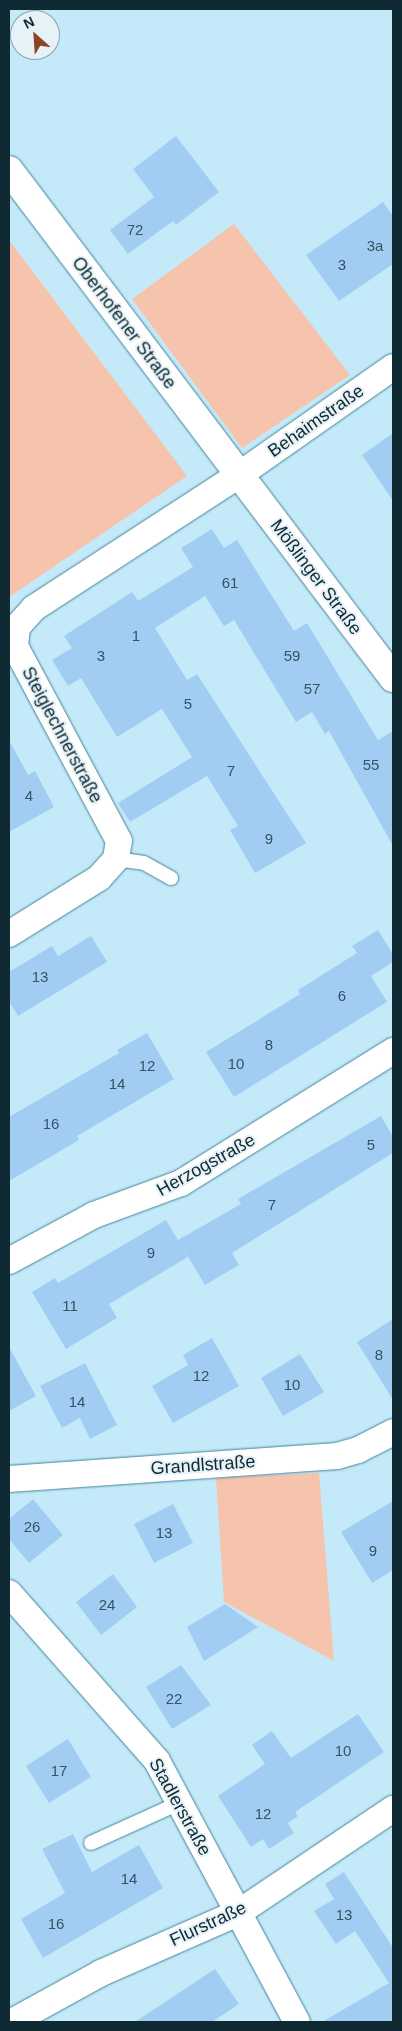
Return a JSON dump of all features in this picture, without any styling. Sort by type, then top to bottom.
[{"type":"street","name":"Oberhofener Straße","points":[[9,170],[239,475]]},
{"type":"street","name":"Behaimstraße","points":[[239,475],[393,367]]},
{"type":"street","name":"Mößlinger Straße","points":[[239,475],[393,678]]},
{"type":"street","name":"Steiglechnerstraße","points":[[116,859],[119,841],[15,646],[17,627],[34,608],[239,475]]},
{"type":"street","points":[[9,934],[99,878],[116,859]]},
{"type":"street","name":"Herzogstraße","points":[[9,1262],[94,1214],[181,1183],[393,1051]]},
{"type":"street","name":"Grandlstraße","points":[[9,1479],[337,1456],[358,1450],[393,1432]]},
{"type":"street","name":"Stadlerstraße","points":[[9,1593],[156,1761],[297,2022]]},
{"type":"street","name":"Flurstraße","points":[[12,2022],[101,1972],[238,1913],[393,1809]]},
{"type":"lane","points":[[116,859],[144,863],[171,878]]},
{"type":"lane","points":[[91,1843],[178,1803]]},
{"type":"shaded area","points":[[234,224],[350,375],[242,448],[132,299]]},
{"type":"shaded area","points":[[9,240],[187,476],[9,597]]},
{"type":"shaded area","points":[[319,1473],[334,1661],[224,1602],[216,1478]]},
{"type":"building","points":[[176,136],[219,192],[176,225],[173,221],[128,254],[110,230],[154,197],[133,169]]},
{"type":"building","points":[[383,202],[393,216],[393,264],[339,301],[306,255]]},
{"type":"building","points":[[393,433],[393,501],[362,455]]},
{"type":"building","points":[[212,529],[224,548],[237,540],[294,631],[307,623],[378,740],[393,731],[393,846],[329,731],[325,734],[312,712],[296,722],[234,620],[224,626],[205,596],[155,628],[187,680],[197,674],[306,843],[255,873],[230,830],[238,826],[207,776],[130,822],[118,803],[192,757],[162,709],[117,737],[81,678],[68,686],[52,660],[72,648],[64,636],[132,592],[138,601],[193,567],[181,548]]},
{"type":"building","points":[[9,740],[28,775],[35,771],[54,807],[9,832]]},
{"type":"building","points":[[378,930],[393,954],[393,962],[371,976],[387,1002],[234,1097],[206,1052],[300,994],[298,990],[357,953],[352,946]]},
{"type":"building","points":[[91,936],[107,962],[18,1016],[9,1001],[9,972],[52,946],[58,956]]},
{"type":"building","points":[[147,1033],[174,1079],[77,1136],[79,1140],[9,1181],[9,1117],[119,1053],[117,1050]]},
{"type":"building","points":[[381,1116],[393,1137],[393,1153],[232,1253],[239,1265],[205,1285],[178,1240],[241,1204],[238,1199]]},
{"type":"building","points":[[166,1220],[188,1257],[109,1304],[117,1318],[66,1349],[32,1292],[55,1278],[58,1283]]},
{"type":"building","points":[[393,1319],[393,1400],[357,1342]]},
{"type":"building","points":[[212,1338],[239,1386],[173,1423],[152,1386],[188,1365],[183,1355]]},
{"type":"building","points":[[9,1347],[36,1396],[9,1411]]},
{"type":"building","points":[[300,1354],[324,1392],[283,1416],[261,1378]]},
{"type":"building","points":[[85,1363],[117,1425],[90,1439],[80,1418],[62,1428],[40,1386]]},
{"type":"building","points":[[33,1499],[63,1535],[29,1563],[9,1539],[9,1519]]},
{"type":"building","points":[[393,1501],[393,1570],[372,1583],[341,1532]]},
{"type":"building","points":[[173,1504],[193,1543],[154,1563],[134,1524]]},
{"type":"building","points":[[113,1574],[137,1607],[101,1635],[76,1602]]},
{"type":"building","points":[[225,1604],[258,1627],[204,1661],[187,1627]]},
{"type":"building","points":[[181,1665],[211,1705],[172,1729],[146,1687]]},
{"type":"building","points":[[358,1714],[384,1752],[295,1812],[298,1816],[288,1823],[294,1833],[269,1849],[263,1839],[251,1847],[218,1796],[265,1764],[252,1745],[272,1731],[291,1758]]},
{"type":"building","points":[[68,1739],[91,1777],[49,1803],[26,1766]]},
{"type":"building","points":[[73,1834],[92,1872],[139,1845],[163,1888],[43,1958],[21,1919],[65,1893],[42,1849]]},
{"type":"building","points":[[344,1872],[393,1948],[393,2022],[322,2022],[389,1983],[355,1931],[336,1944],[314,1911],[334,1899],[325,1884]]},
{"type":"building","points":[[215,1969],[239,2004],[212,2022],[135,2022]]}]
